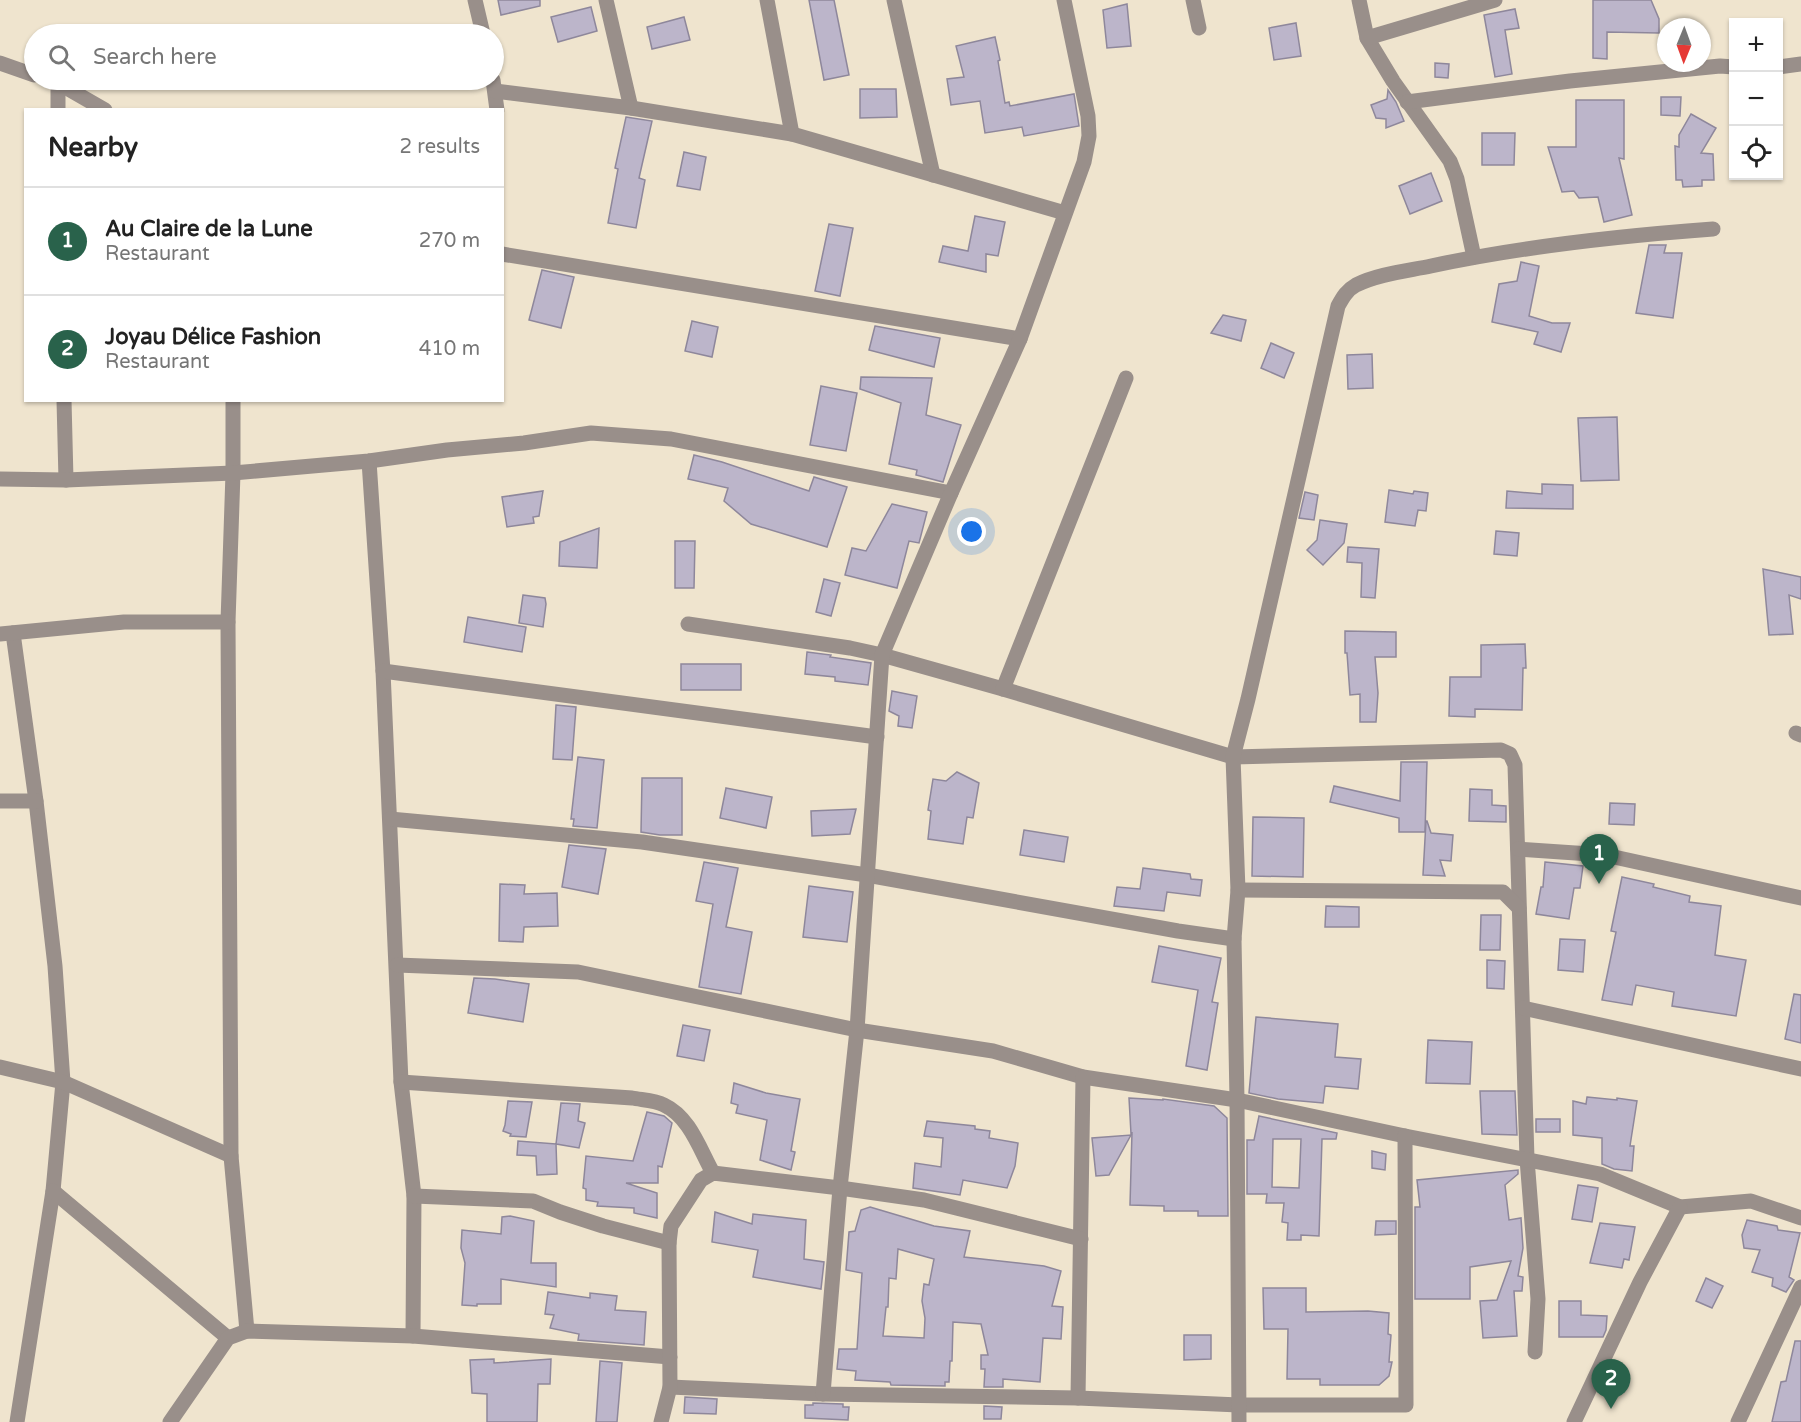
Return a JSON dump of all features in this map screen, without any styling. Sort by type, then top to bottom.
[{"type":"street","points":[[475,0],[481,24]]},
{"type":"street","points":[[606,0],[631,108]]},
{"type":"street","points":[[767,0],[792,134]]},
{"type":"street","points":[[894,0],[933,175]]},
{"type":"street","points":[[823,1394],[840,1188],[857,1030],[882,655],[1020,339],[1084,162],[1089,136],[1088,116],[1064,0]]},
{"type":"street","points":[[1193,0],[1199,28]]},
{"type":"street","points":[[1359,0],[1367,38],[1407,102],[1450,161],[1457,179],[1474,257]]},
{"type":"street","points":[[1367,38],[1495,0]]},
{"type":"street","points":[[0,63],[24,71]]},
{"type":"street","points":[[1783,66],[1801,64]]},
{"type":"street","points":[[1407,102],[1570,81],[1729,67]]},
{"type":"street","points":[[504,87],[792,134],[1065,213]]},
{"type":"street","points":[[54,90],[58,108]]},
{"type":"street","points":[[68,90],[101,108]]},
{"type":"street","points":[[495,90],[497,108]]},
{"type":"street","points":[[1239,1422],[1234,939],[1238,890],[1233,757],[1338,306],[1344,294],[1354,286],[1376,278],[1474,257],[1630,235],[1713,230]]},
{"type":"street","points":[[504,254],[1020,339]]},
{"type":"street","points":[[1002,689],[1126,378]]},
{"type":"street","points":[[64,402],[66,480]]},
{"type":"street","points":[[233,402],[228,622],[231,1156],[247,1331]]},
{"type":"street","points":[[0,479],[66,480],[233,473],[369,461],[591,433],[671,439],[951,493]]},
{"type":"street","points":[[369,461],[383,671],[401,1082],[414,1196],[413,1335]]},
{"type":"street","points":[[17,1422],[53,1191],[63,1082],[54,966],[36,801],[6,634],[124,622],[228,622]]},
{"type":"street","points":[[688,624],[850,648],[882,655],[1233,757],[1501,750],[1510,754],[1515,765],[1527,1159],[1538,1299],[1534,1352]]},
{"type":"street","points":[[383,671],[877,737]]},
{"type":"street","points":[[0,801],[36,801]]},
{"type":"street","points":[[390,819],[642,842],[867,875],[1234,939]]},
{"type":"street","points":[[1518,849],[1605,855],[1801,898]]},
{"type":"street","points":[[1238,890],[1503,892],[1519,908]]},
{"type":"street","points":[[397,965],[578,972],[857,1030],[993,1051],[1083,1077],[1237,1100],[1600,1174],[1680,1207],[1751,1201],[1801,1218]]},
{"type":"street","points":[[1523,1008],[1801,1069]]},
{"type":"street","points":[[0,1067],[63,1082],[231,1156]]},
{"type":"street","points":[[1078,1398],[1083,1077]]},
{"type":"street","points":[[401,1082],[632,1098],[663,1104],[687,1125],[713,1173]]},
{"type":"street","points":[[670,1388],[823,1394],[1078,1398],[1239,1405],[1406,1405],[1405,1136]]},
{"type":"street","points":[[661,1422],[670,1388],[669,1244],[671,1226],[701,1180],[713,1173],[924,1200],[1081,1239]]},
{"type":"street","points":[[53,1191],[228,1338]]},
{"type":"street","points":[[414,1196],[533,1201],[560,1212],[669,1244]]},
{"type":"street","points":[[1574,1422],[1640,1282],[1680,1207]]},
{"type":"street","points":[[1738,1422],[1801,1287]]},
{"type":"street","points":[[170,1422],[228,1338],[247,1331],[413,1335],[670,1357]]},
{"type":"building","points":[[498,0],[540,0],[540,6],[501,15]]},
{"type":"building","points":[[809,0],[834,0],[849,75],[824,80]]},
{"type":"building","points":[[1593,0],[1651,0],[1659,18],[1657,33],[1607,32],[1607,59],[1593,58]]},
{"type":"building","points":[[1127,4],[1131,46],[1107,48],[1103,10]]},
{"type":"building","points":[[591,7],[597,31],[558,42],[551,17]]},
{"type":"building","points":[[1515,9],[1519,28],[1505,30],[1512,74],[1495,77],[1484,15]]},
{"type":"building","points":[[684,17],[690,40],[652,49],[647,27]]},
{"type":"building","points":[[1296,23],[1301,56],[1274,60],[1269,28]]},
{"type":"building","points":[[995,37],[1005,103],[1009,102],[1010,106],[1074,94],[1079,126],[1024,136],[1022,127],[985,133],[980,101],[951,105],[947,79],[964,77],[956,46]]},
{"type":"building","points":[[1435,63],[1449,64],[1448,78],[1435,77]]},
{"type":"building","points":[[860,89],[896,89],[897,117],[860,118]]},
{"type":"building","points":[[1388,90],[1404,121],[1386,128],[1386,119],[1376,118],[1371,105],[1387,99]]},
{"type":"building","points":[[1661,97],[1681,97],[1680,116],[1661,115]]},
{"type":"building","points":[[1576,100],[1624,100],[1624,159],[1619,158],[1632,215],[1604,222],[1598,197],[1579,198],[1574,191],[1562,192],[1548,147],[1576,147]]},
{"type":"building","points":[[1691,114],[1716,128],[1701,153],[1713,154],[1714,180],[1702,180],[1702,186],[1683,187],[1682,180],[1676,180],[1675,146],[1679,147],[1679,135]]},
{"type":"building","points":[[626,117],[652,121],[639,178],[645,180],[636,228],[608,223],[618,169],[615,168]]},
{"type":"building","points":[[1482,133],[1515,133],[1514,165],[1482,165]]},
{"type":"building","points":[[684,152],[706,157],[700,190],[677,186]]},
{"type":"building","points":[[1431,173],[1442,201],[1410,214],[1399,186]]},
{"type":"building","points":[[975,216],[1005,222],[998,256],[986,254],[986,272],[939,262],[943,246],[968,251]]},
{"type":"building","points":[[829,224],[853,228],[840,296],[815,291]]},
{"type":"building","points":[[1649,245],[1666,245],[1664,253],[1682,253],[1673,318],[1636,313]]},
{"type":"building","points":[[1521,262],[1539,266],[1529,316],[1552,323],[1570,323],[1561,352],[1534,344],[1538,332],[1492,322],[1499,284],[1517,281]]},
{"type":"building","points":[[542,270],[574,277],[561,328],[529,320]]},
{"type":"building","points":[[1223,315],[1246,320],[1241,341],[1211,333]]},
{"type":"building","points":[[692,321],[718,327],[712,357],[685,351]]},
{"type":"building","points":[[875,326],[940,338],[934,367],[869,350]]},
{"type":"building","points":[[1271,343],[1294,353],[1284,378],[1261,368]]},
{"type":"building","points":[[1372,354],[1373,388],[1348,389],[1347,355]]},
{"type":"building","points":[[861,377],[932,378],[926,415],[961,425],[943,482],[916,475],[917,470],[889,464],[901,403],[860,389]]},
{"type":"building","points":[[821,386],[857,393],[846,451],[810,445]]},
{"type":"building","points":[[1617,417],[1619,480],[1581,481],[1578,418]]},
{"type":"building","points":[[694,455],[809,491],[814,477],[847,487],[827,547],[751,524],[724,501],[728,488],[688,479]]},
{"type":"building","points":[[1542,484],[1573,485],[1573,509],[1506,508],[1507,491],[1542,494]]},
{"type":"building","points":[[1389,490],[1413,494],[1414,491],[1428,493],[1426,511],[1418,510],[1415,526],[1385,522]]},
{"type":"building","points":[[543,491],[539,516],[533,517],[534,523],[507,527],[502,497]]},
{"type":"building","points":[[1305,492],[1318,495],[1314,520],[1299,518]]},
{"type":"building","points":[[892,504],[927,512],[919,543],[909,541],[897,588],[845,575],[852,548],[866,551]]},
{"type":"building","points":[[1320,520],[1347,524],[1344,543],[1323,565],[1307,550],[1317,540]]},
{"type":"building","points":[[599,528],[597,568],[559,566],[560,542]]},
{"type":"building","points":[[1496,531],[1519,533],[1517,556],[1494,554]]},
{"type":"building","points":[[675,541],[695,541],[694,588],[675,588]]},
{"type":"building","points":[[1348,547],[1379,549],[1375,598],[1361,597],[1362,563],[1347,562]]},
{"type":"building","points":[[1763,569],[1801,577],[1801,599],[1789,595],[1793,634],[1769,635]]},
{"type":"building","points":[[824,579],[840,583],[831,616],[816,612]]},
{"type":"building","points":[[523,595],[545,598],[543,627],[519,623]]},
{"type":"building","points":[[468,617],[526,627],[522,652],[464,642]]},
{"type":"building","points":[[1345,631],[1396,632],[1396,657],[1375,657],[1378,693],[1376,722],[1360,722],[1360,694],[1350,695]]},
{"type":"building","points":[[1525,644],[1526,668],[1523,668],[1522,710],[1475,709],[1475,717],[1449,716],[1450,677],[1481,677],[1481,645]]},
{"type":"building","points":[[807,652],[871,663],[868,685],[835,681],[835,677],[805,674]]},
{"type":"building","points":[[681,664],[741,664],[741,690],[681,690]]},
{"type":"building","points":[[892,691],[917,696],[912,728],[898,726],[899,716],[889,711]]},
{"type":"building","points":[[556,705],[576,707],[572,760],[553,759]]},
{"type":"building","points":[[578,757],[604,760],[597,828],[573,826],[574,819],[571,819]]},
{"type":"building","points":[[1401,762],[1427,762],[1425,832],[1399,832],[1399,818],[1330,802],[1334,786],[1400,801]]},
{"type":"building","points":[[957,772],[979,783],[973,818],[967,817],[963,844],[928,839],[931,811],[928,810],[933,779],[946,781]]},
{"type":"building","points":[[642,778],[682,778],[682,835],[641,832]]},
{"type":"building","points":[[726,788],[772,797],[766,828],[720,818]]},
{"type":"building","points":[[1470,789],[1492,790],[1492,805],[1506,806],[1506,822],[1469,821]]},
{"type":"building","points":[[1610,803],[1635,804],[1634,825],[1609,824]]},
{"type":"building","points":[[856,809],[850,834],[812,836],[811,811]]},
{"type":"building","points":[[1253,817],[1304,818],[1303,877],[1252,876]]},
{"type":"building","points":[[1426,821],[1431,833],[1453,835],[1451,861],[1440,860],[1445,876],[1423,875]]},
{"type":"building","points":[[1024,830],[1068,837],[1064,862],[1020,855]]},
{"type":"building","points":[[569,845],[606,849],[598,894],[562,887]]},
{"type":"building","points":[[704,862],[738,868],[726,927],[752,932],[741,994],[699,987],[713,904],[696,901]]},
{"type":"building","points":[[1545,862],[1583,866],[1580,888],[1574,888],[1569,919],[1536,914],[1541,887],[1543,887]]},
{"type":"building","points":[[1143,868],[1190,874],[1191,879],[1202,880],[1200,896],[1167,892],[1164,911],[1114,906],[1117,887],[1140,889]]},
{"type":"building","points":[[1622,877],[1654,884],[1653,887],[1690,896],[1689,902],[1721,906],[1715,955],[1746,960],[1736,1016],[1672,1006],[1674,992],[1636,985],[1632,1005],[1602,1000],[1616,932],[1611,931]]},
{"type":"building","points":[[500,884],[525,885],[524,894],[557,893],[558,926],[524,927],[523,942],[499,941]]},
{"type":"building","points":[[809,886],[853,892],[847,942],[803,937]]},
{"type":"building","points":[[1326,906],[1359,907],[1359,927],[1325,927]]},
{"type":"building","points":[[1481,915],[1501,915],[1500,950],[1480,950]]},
{"type":"building","points":[[1560,939],[1585,940],[1583,972],[1558,970]]},
{"type":"building","points":[[1159,946],[1221,958],[1212,1002],[1218,1003],[1207,1070],[1186,1066],[1198,990],[1152,982]]},
{"type":"building","points":[[1487,960],[1505,961],[1504,989],[1487,988]]},
{"type":"building","points":[[474,978],[529,984],[523,1022],[468,1013]]},
{"type":"building","points":[[1794,994],[1801,995],[1801,1043],[1785,1039]]},
{"type":"building","points":[[1256,1017],[1338,1024],[1335,1057],[1361,1059],[1358,1089],[1325,1086],[1323,1103],[1278,1099],[1249,1093]]},
{"type":"building","points":[[683,1025],[710,1030],[704,1061],[677,1056]]},
{"type":"building","points":[[1428,1040],[1472,1042],[1470,1084],[1426,1083]]},
{"type":"building","points":[[734,1083],[766,1093],[800,1099],[791,1151],[795,1152],[791,1170],[760,1160],[767,1120],[736,1113],[738,1105],[731,1103]]},
{"type":"building","points":[[1480,1091],[1515,1091],[1517,1135],[1482,1134]]},
{"type":"building","points":[[1587,1097],[1637,1101],[1630,1146],[1634,1146],[1632,1171],[1614,1169],[1602,1164],[1602,1138],[1573,1135],[1573,1101],[1586,1104]]},
{"type":"building","points":[[1129,1098],[1163,1099],[1214,1106],[1227,1118],[1228,1216],[1198,1216],[1198,1211],[1164,1211],[1164,1206],[1130,1205],[1132,1132],[1131,1134]]},
{"type":"building","points":[[508,1101],[532,1102],[526,1137],[510,1136],[511,1134],[503,1131]]},
{"type":"building","points":[[561,1103],[580,1104],[578,1121],[585,1123],[579,1148],[556,1144]]},
{"type":"building","points":[[647,1112],[664,1116],[672,1123],[662,1167],[658,1166],[658,1183],[626,1183],[657,1193],[657,1218],[634,1213],[634,1208],[597,1206],[598,1202],[586,1200],[586,1189],[583,1188],[586,1156],[633,1161]]},
{"type":"building","points":[[1259,1116],[1337,1133],[1336,1139],[1322,1139],[1319,1236],[1301,1235],[1301,1240],[1287,1240],[1288,1223],[1282,1222],[1284,1203],[1266,1203],[1267,1194],[1247,1194],[1247,1140],[1254,1140]],"holes":[[[1273,1139],[1301,1139],[1299,1188],[1272,1187]]]},
{"type":"building","points":[[1536,1119],[1560,1119],[1560,1132],[1536,1132]]},
{"type":"building","points":[[927,1121],[975,1126],[975,1129],[990,1131],[989,1138],[1018,1143],[1015,1166],[1007,1188],[963,1180],[960,1195],[913,1188],[915,1163],[941,1167],[943,1138],[924,1136]]},
{"type":"building","points":[[1131,1135],[1109,1175],[1096,1176],[1092,1138]]},
{"type":"building","points":[[518,1141],[556,1144],[557,1174],[537,1175],[536,1156],[517,1155]]},
{"type":"building","points":[[1372,1151],[1386,1154],[1385,1170],[1372,1168]]},
{"type":"building","points":[[1518,1170],[1518,1174],[1505,1185],[1509,1220],[1521,1218],[1523,1248],[1518,1276],[1523,1277],[1522,1291],[1514,1291],[1517,1336],[1483,1338],[1480,1301],[1497,1300],[1511,1261],[1470,1267],[1470,1299],[1415,1299],[1415,1207],[1420,1207],[1417,1180]]},
{"type":"building","points":[[1578,1185],[1598,1188],[1592,1222],[1572,1219]]},
{"type":"building","points":[[870,1207],[934,1226],[970,1231],[964,1257],[1044,1266],[1061,1271],[1052,1306],[1063,1307],[1061,1339],[1043,1338],[1040,1382],[1003,1379],[1003,1387],[984,1387],[985,1369],[981,1369],[981,1355],[988,1355],[981,1324],[953,1322],[952,1361],[950,1361],[949,1382],[945,1382],[945,1386],[891,1385],[890,1382],[855,1380],[856,1371],[837,1369],[839,1349],[857,1349],[862,1273],[846,1270],[849,1232],[855,1231],[861,1210]],"holes":[[[898,1249],[934,1259],[929,1285],[924,1284],[922,1301],[925,1318],[924,1338],[883,1336],[886,1307],[888,1307],[889,1278],[896,1279]]]},
{"type":"building","points":[[715,1212],[752,1224],[753,1214],[806,1220],[804,1259],[824,1262],[821,1289],[753,1277],[758,1250],[712,1242]]},
{"type":"building","points":[[510,1216],[534,1221],[531,1263],[556,1263],[556,1287],[501,1279],[501,1304],[462,1305],[465,1263],[461,1248],[462,1230],[501,1234],[502,1217]]},
{"type":"building","points":[[1747,1220],[1777,1226],[1778,1230],[1800,1233],[1789,1277],[1794,1280],[1786,1292],[1772,1286],[1773,1278],[1752,1272],[1760,1250],[1744,1248],[1742,1235]]},
{"type":"building","points":[[1376,1221],[1396,1221],[1396,1234],[1375,1235]]},
{"type":"building","points":[[1600,1223],[1635,1227],[1629,1260],[1624,1259],[1622,1268],[1590,1263]]},
{"type":"building","points":[[1706,1278],[1723,1286],[1712,1308],[1696,1301]]},
{"type":"building","points":[[1263,1288],[1306,1288],[1306,1312],[1389,1313],[1388,1334],[1391,1335],[1389,1362],[1392,1362],[1389,1376],[1379,1385],[1320,1385],[1320,1379],[1287,1379],[1288,1329],[1264,1329]]},
{"type":"building","points":[[548,1292],[590,1298],[590,1293],[617,1296],[615,1310],[646,1312],[644,1345],[578,1340],[579,1334],[550,1328],[554,1315],[545,1314]]},
{"type":"building","points":[[1559,1301],[1581,1301],[1581,1315],[1607,1316],[1603,1337],[1559,1337]]},
{"type":"building","points":[[1184,1335],[1211,1335],[1211,1359],[1184,1360]]},
{"type":"building","points":[[1795,1341],[1801,1341],[1801,1422],[1772,1422],[1781,1382],[1786,1381]]},
{"type":"building","points":[[494,1359],[494,1363],[551,1359],[550,1384],[538,1384],[537,1422],[487,1422],[487,1394],[472,1393],[470,1360]]},
{"type":"building","points":[[600,1361],[622,1363],[617,1422],[596,1422]]},
{"type":"building","points":[[685,1397],[717,1399],[716,1414],[684,1413]]},
{"type":"building","points":[[813,1403],[843,1404],[843,1407],[849,1407],[848,1420],[805,1418],[805,1405],[813,1405]]},
{"type":"building","points":[[984,1406],[1002,1407],[1001,1419],[984,1419]]},
{"type":"place","name":"Au Claire de la Lune","points":[[1599,884]]},
{"type":"place","name":"Joyau Délice Fashion","points":[[1611,1409]]}]
